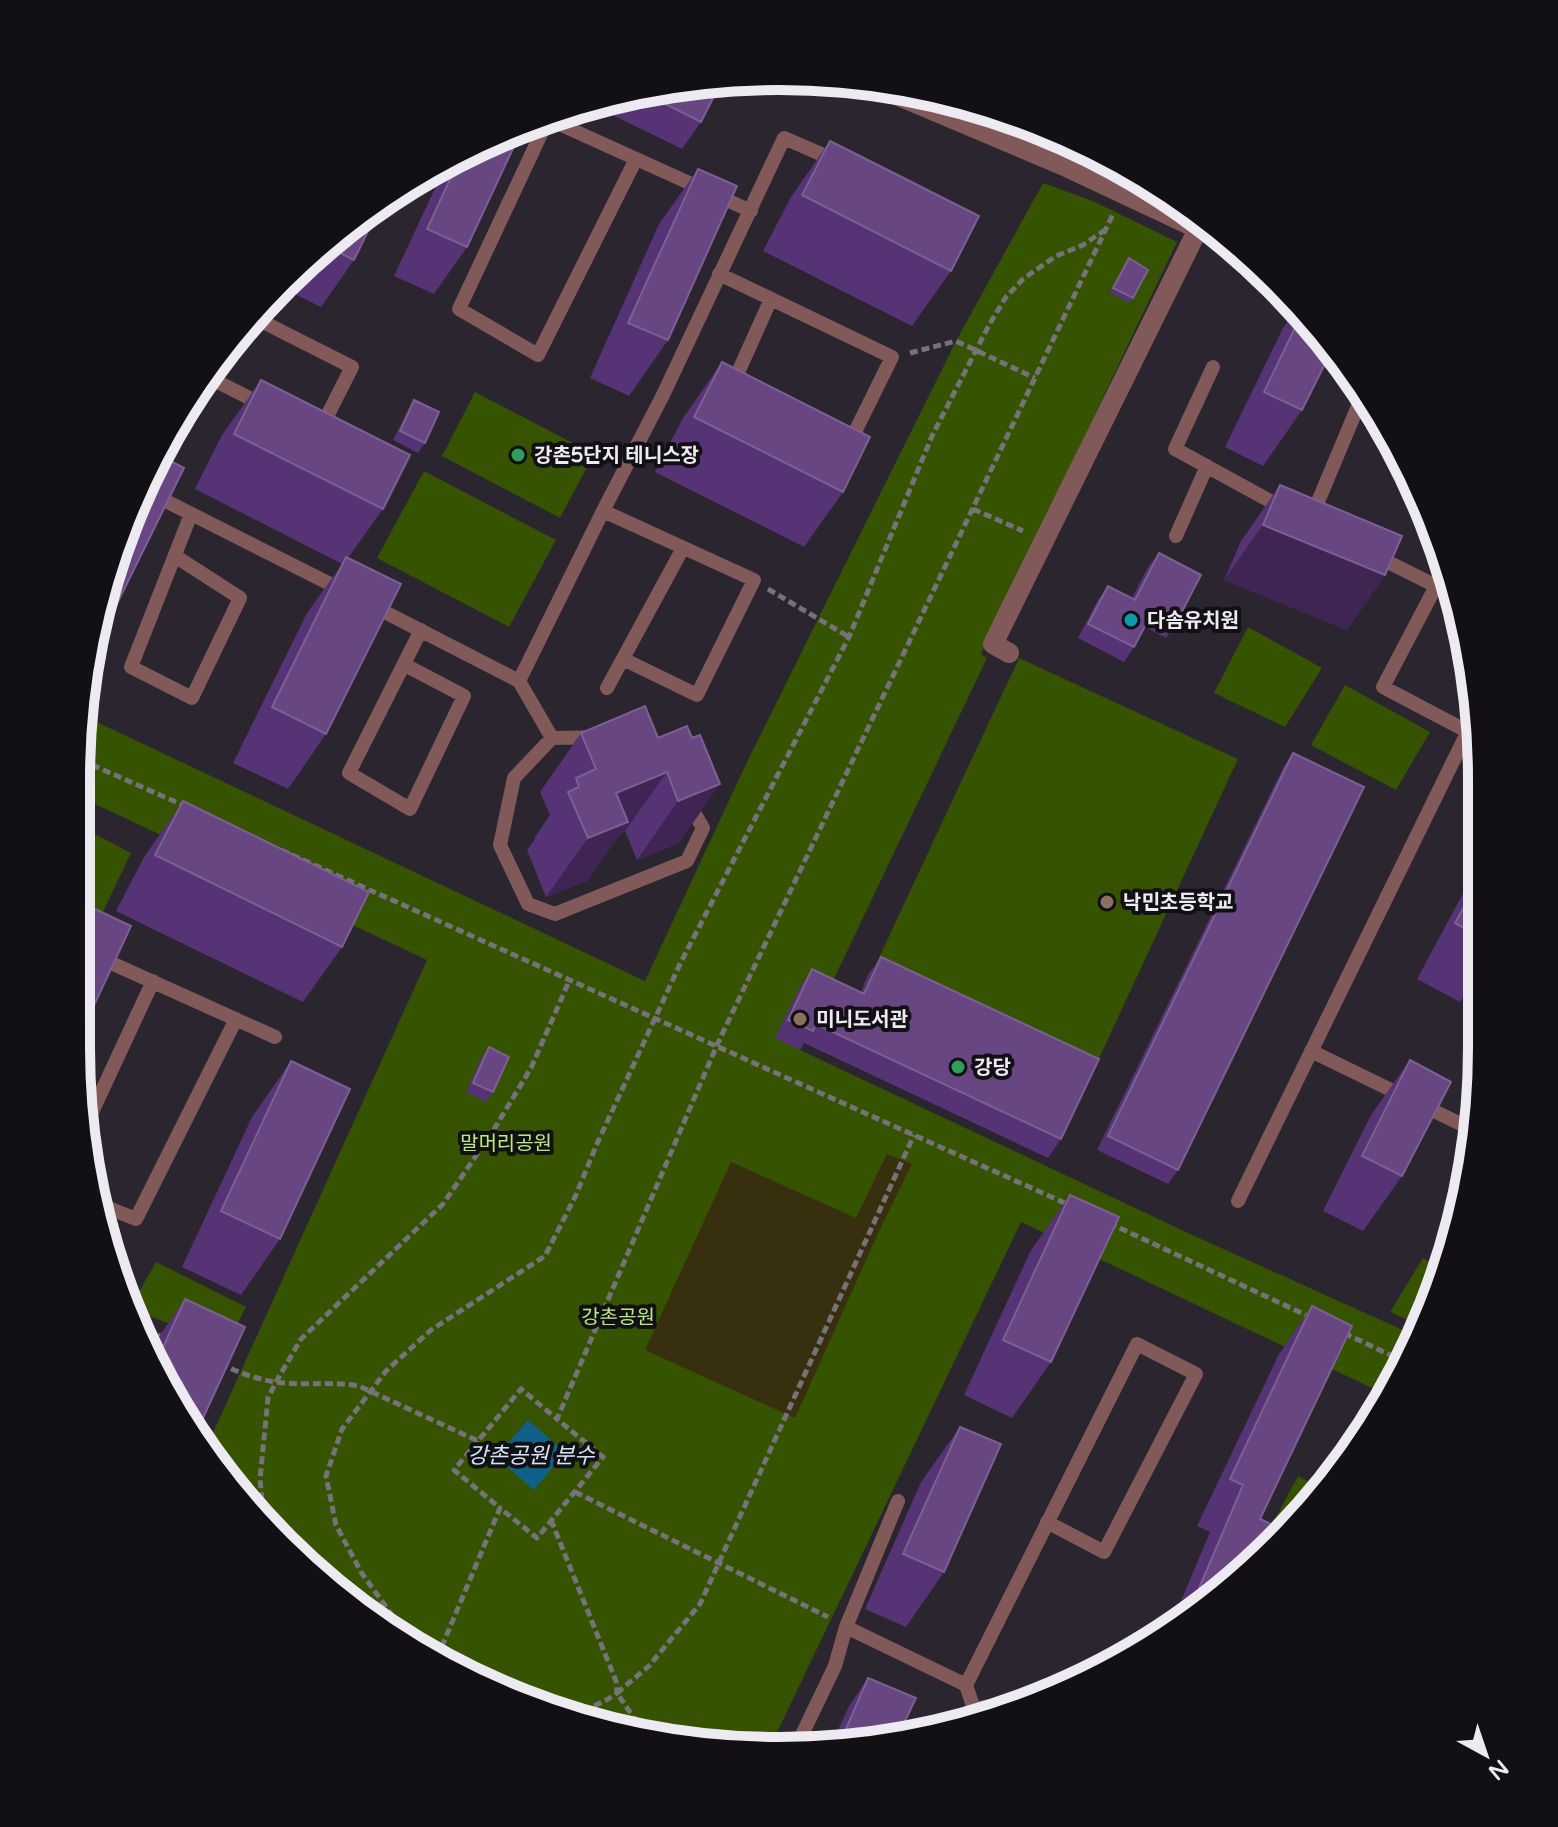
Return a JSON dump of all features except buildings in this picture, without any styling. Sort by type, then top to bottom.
[{"type":"street","points":[[918,104],[1062,165],[1186,223]]},
{"type":"street","points":[[1009,653],[993,644],[1197,231]]},
{"type":"lane","points":[[562,126],[751,211]]},
{"type":"lane","points":[[540,133],[459,309],[538,355],[636,159]]},
{"type":"lane","points":[[519,681],[663,395],[784,138],[854,169]]},
{"type":"lane","points":[[719,274],[892,357],[839,465]]},
{"type":"lane","points":[[723,407],[771,299]]},
{"type":"lane","points":[[264,322],[352,367],[318,434],[304,427]]},
{"type":"lane","points":[[1213,367],[1175,449],[1316,526],[1358,406]]},
{"type":"lane","points":[[217,381],[276,412]]},
{"type":"lane","points":[[1176,536],[1207,466]]},
{"type":"lane","points":[[152,494],[519,681],[552,738]]},
{"type":"lane","points":[[603,511],[754,580],[697,695],[623,659]]},
{"type":"lane","points":[[175,556],[240,598],[192,698],[131,667],[191,514]]},
{"type":"lane","points":[[607,688],[683,548]]},
{"type":"lane","points":[[1362,549],[1436,586]]},
{"type":"lane","points":[[1438,581],[1383,687],[1467,732]]},
{"type":"lane","points":[[405,665],[464,696],[410,809],[349,773],[421,630]]},
{"type":"lane","points":[[611,737],[666,764],[703,828],[687,861],[555,914],[528,904],[500,845],[514,778],[552,738],[611,737]]},
{"type":"lane","points":[[1238,1201],[1467,746]]},
{"type":"lane","points":[[90,953],[275,1037]]},
{"type":"lane","points":[[93,1110],[153,981]]},
{"type":"lane","points":[[109,1208],[136,1219],[236,1019]]},
{"type":"lane","points":[[1311,1051],[1463,1125]]},
{"type":"lane","points":[[971,1709],[966,1685],[1047,1522],[1137,1344],[1196,1374],[1104,1552],[1047,1522]]},
{"type":"lane","points":[[801,1737],[835,1666],[846,1627],[898,1501]]},
{"type":"lane","points":[[846,1627],[966,1685]]},
{"type":"path","points":[[557,1419],[717,1045],[1116,204]]},
{"type":"path","points":[[396,1621],[361,1572],[336,1525],[326,1476],[342,1429],[386,1371],[431,1330],[545,1256],[576,1195],[655,1017],[768,789],[849,637],[932,436],[1006,297],[1023,279],[1056,256],[1083,245],[1106,230]]},
{"type":"path","points":[[892,357],[956,341],[1035,378]]},
{"type":"path","points":[[973,509],[1045,540]]},
{"type":"path","points":[[754,580],[849,637]]},
{"type":"path","points":[[90,764],[197,812]]},
{"type":"path","points":[[269,844],[1079,1209]]},
{"type":"path","points":[[262,1503],[260,1479],[268,1398],[301,1339],[443,1204],[531,1068],[570,979]]},
{"type":"path","points":[[586,1709],[617,1693],[649,1666],[700,1604],[914,1135]]},
{"type":"path","points":[[1108,1223],[1320,1322]]},
{"type":"path","points":[[1334,1328],[1395,1357]]},
{"type":"path","points":[[151,1332],[175,1343]]},
{"type":"path","points":[[214,1361],[240,1373],[276,1382],[339,1383],[370,1391],[478,1441]]},
{"type":"path","points":[[521,1389],[603,1457],[537,1538],[454,1470],[478,1441],[521,1389]]},
{"type":"path","points":[[575,1492],[846,1627]]},
{"type":"path","points":[[441,1649],[500,1508]]},
{"type":"path","points":[[551,1520],[616,1681],[617,1693],[637,1722]]},
{"type":"green space","name":"강촌공원","points":[[1043,183],[1093,201],[1177,242],[981,654],[987,658],[800,1050],[1186,1232],[1407,1332],[1377,1390],[1021,1222],[775,1737],[689,1731],[601,1714],[515,1685],[434,1645],[396,1621],[360,1595],[292,1535],[261,1502],[211,1438],[427,960],[90,802],[93,720],[645,981],[746,764],[956,341]]},
{"type":"green space","name":"강촌5단지 테니스장","points":[[475,392],[594,454],[560,518],[442,456]]},
{"type":"green space","points":[[424,471],[556,540],[509,627],[377,558]]},
{"type":"green space","points":[[1248,627],[1322,668],[1285,727],[1214,693]]},
{"type":"green space","points":[[1019,658],[1238,759],[1096,1065],[876,964]]},
{"type":"green space","points":[[1345,685],[1430,732],[1396,790],[1311,745]]},
{"type":"green space","points":[[90,831],[131,853],[90,939]]},
{"type":"green space","points":[[1423,1258],[1433,1264],[1412,1322],[1390,1312]]},
{"type":"green space","points":[[156,1262],[246,1307],[226,1347],[142,1313],[137,1296]]},
{"type":"green space","points":[[1298,1476],[1313,1483],[1297,1502],[1267,1534]]},
{"type":"sand","points":[[887,1154],[912,1164],[795,1418],[645,1350],[731,1162],[856,1218]]},
{"type":"water","name":"강촌공원 분수","points":[[528,1420],[565,1452],[534,1490],[496,1457]]},
{"type":"place","name":"강촌5단지 테니스장","points":[[518,455]]},
{"type":"place","name":"다솜유치원","points":[[1131,620]]},
{"type":"place","name":"낙민초등학교","points":[[1107,902]]},
{"type":"place","name":"미니도서관","points":[[800,1019]]},
{"type":"place","name":"강당","points":[[958,1067]]},
{"type":"park label","name":"말머리공원","points":[[506,1143]]}]
